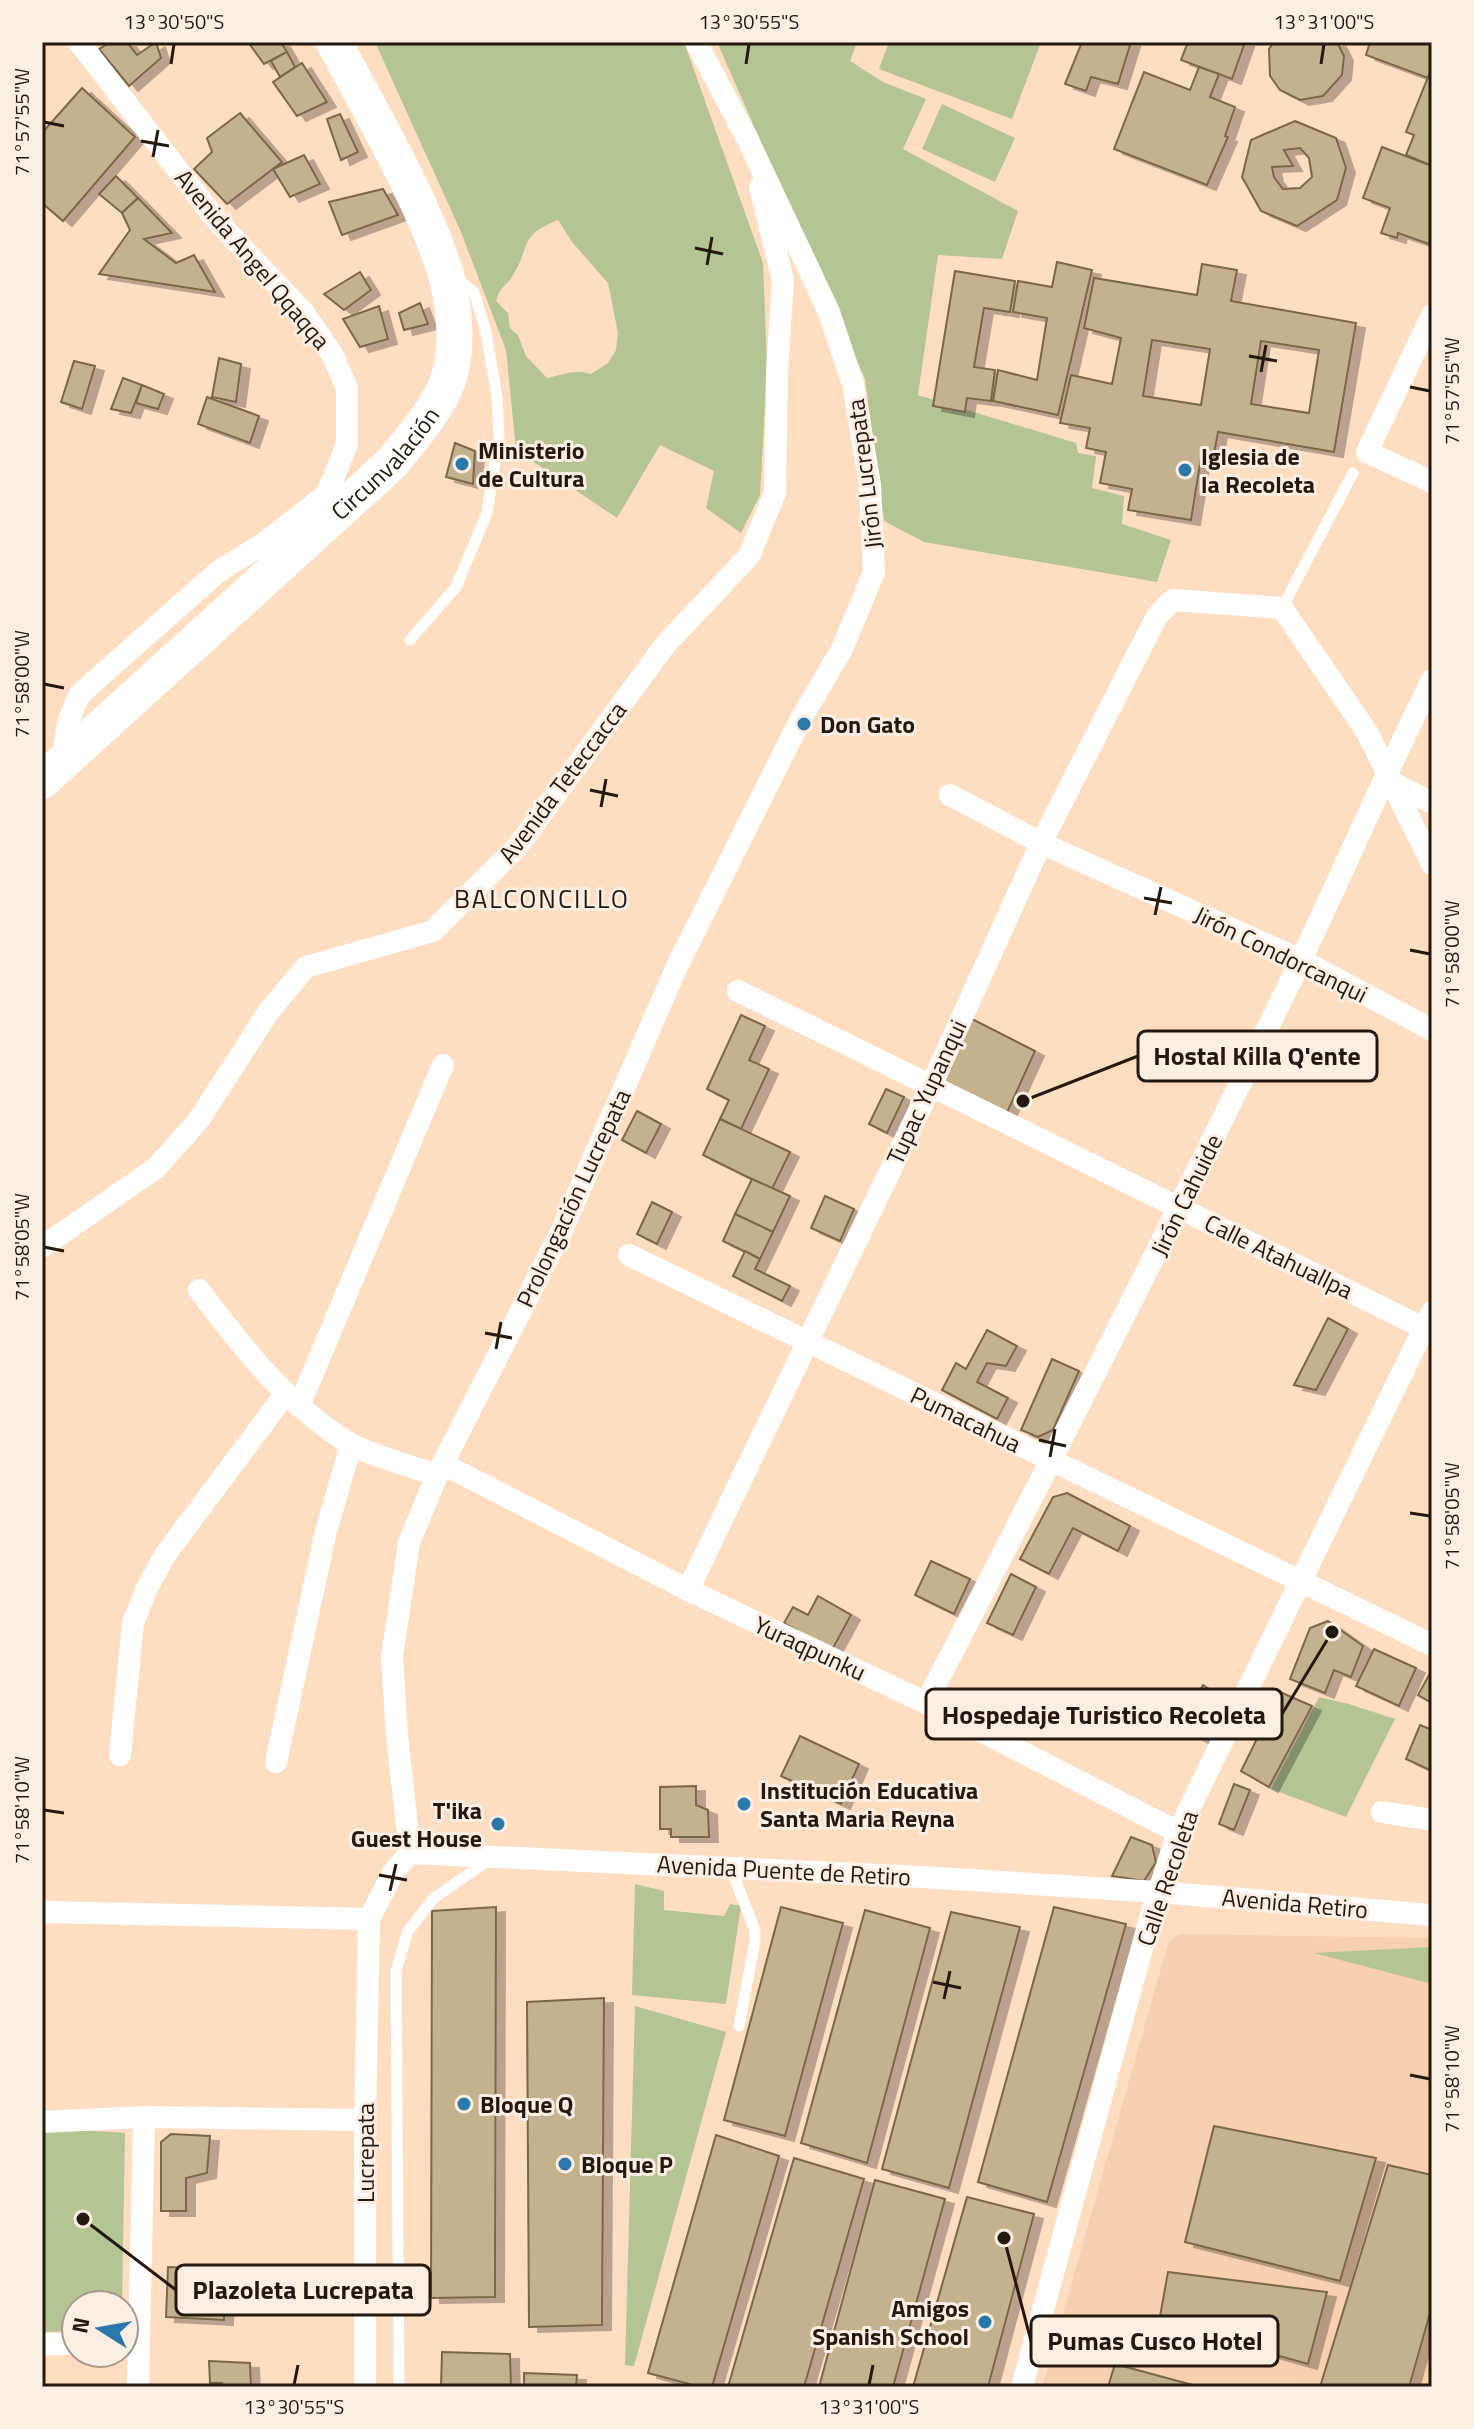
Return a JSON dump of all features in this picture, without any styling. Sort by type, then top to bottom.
[{"type":"highway","name":"Circunvalación","points":[[53,772],[392,463],[426,421],[445,387],[452,363],[450,299],[444,268],[416,201],[334,42]]},
{"type":"street","name":"Avenida Angel Qqaqqa","points":[[53,772],[69,716],[80,694],[219,571],[266,542],[327,494],[347,444],[347,388],[332,354],[304,313],[218,222],[79,42]]},
{"type":"street","points":[[696,42],[748,140]]},
{"type":"street","name":"Jirón Lucrepata","points":[[748,140],[829,312],[853,384],[870,485],[874,572],[842,649],[802,717]]},
{"type":"street","name":"Avenida Teteccacca","points":[[42,1247],[156,1168],[198,1121],[269,1011],[306,967],[433,931],[518,846],[665,645],[749,556],[775,493],[777,372],[783,280],[748,140]]},
{"type":"street","points":[[1432,315],[1367,452],[1432,482]]},
{"type":"street","name":"Tupac Yupanqui","points":[[688,1590],[931,1086],[1041,843],[1157,616],[1173,600],[1282,608]]},
{"type":"street","points":[[1282,608],[1367,732],[1432,864]]},
{"type":"street","name":"Jirón Cahuide","points":[[926,1703],[1180,1207],[1390,777],[1432,680]]},
{"type":"street","name":"Prolongación Lucrepata","points":[[410,1853],[392,1657],[409,1543],[440,1470],[562,1230],[679,962],[802,717]]},
{"type":"street","points":[[1390,777],[1432,803]]},
{"type":"street","name":"Jirón Condorcanqui","points":[[950,795],[1041,843],[1301,960],[1432,1030]]},
{"type":"street","name":"Calle Atahuallpa","points":[[738,991],[1180,1207],[1429,1324]]},
{"type":"street","points":[[120,1755],[133,1623],[147,1588],[165,1555],[293,1400],[443,1065]]},
{"type":"street","name":"Pumacahua","points":[[629,1255],[1432,1645]]},
{"type":"street","name":"Yuraqpunku","points":[[199,1290],[248,1355],[293,1400],[351,1445],[440,1470],[926,1703],[1178,1832]]},
{"type":"street","name":"Calle Recoleta","points":[[1022,2387],[1158,1892],[1178,1832],[1429,1324]]},
{"type":"street","points":[[276,1762],[326,1531],[351,1445]]},
{"type":"street","points":[[1382,1812],[1432,1820]]},
{"type":"street","points":[[42,1912],[369,1919],[394,1871],[410,1853]]},
{"type":"street","name":"Avenida Puente de Retiro","points":[[410,1853],[908,1876],[1158,1892]]},
{"type":"street","name":"Avenida Retiro","points":[[1158,1892],[1432,1915]]},
{"type":"street","name":"Lucrepata","points":[[365,2387],[369,1919]]},
{"type":"street","points":[[42,2122],[144,2117],[365,2120]]},
{"type":"street","points":[[134,2289],[144,2117]]},
{"type":"lane","points":[[410,640],[456,587],[487,513],[499,437],[497,397],[486,332],[474,292],[444,268]]},
{"type":"lane","points":[[1282,608],[1353,473]]},
{"type":"lane","points":[[399,2387],[396,1971],[408,1931],[434,1898],[493,1857]]},
{"type":"lane","points":[[731,1868],[755,1930],[739,2026]]},
{"type":"shaded area","points":[[1179,1934],[1432,1938],[1432,2387],[1042,2387],[1168,1944]]},
{"type":"green space","points":[[375,42],[684,42],[763,263],[767,369],[760,495],[741,533],[706,508],[714,471],[660,445],[617,518],[516,450],[506,350],[461,232]],"holes":[[[558,220],[572,242],[608,283],[618,333],[616,350],[608,363],[591,374],[574,372],[547,378],[526,356],[518,335],[510,328],[508,313],[496,301],[519,264],[531,236],[537,231]]]},
{"type":"green space","points":[[717,42],[857,42],[850,61],[883,82],[926,99],[903,149],[1018,211],[1002,259],[938,255],[918,395],[1076,443],[1078,453],[1096,456],[1092,488],[1124,496],[1122,524],[1171,540],[1157,582],[924,542],[884,521],[865,379]]},
{"type":"green space","points":[[889,42],[1041,42],[1012,119],[879,69]]},
{"type":"green space","points":[[942,104],[1015,138],[995,182],[922,149]]},
{"type":"green space","points":[[1319,1697],[1395,1719],[1346,1817],[1271,1789]]},
{"type":"green space","points":[[635,1884],[664,1891],[664,1910],[724,1916],[730,1904],[741,1906],[726,2004],[632,1995]]},
{"type":"green space","points":[[1432,1947],[1432,1984],[1314,1953]]},
{"type":"green space","points":[[635,2006],[726,2032],[634,2366],[625,2365]]},
{"type":"green space","points":[[42,2127],[125,2133],[122,2289],[60,2289],[60,2331],[42,2332]]},
{"type":"building","points":[[111,42],[127,42],[137,55],[156,42],[161,58],[129,86],[99,49]]},
{"type":"building","points":[[248,42],[281,42],[287,52],[264,64]]},
{"type":"building","points":[[1082,42],[1131,42],[1118,84],[1091,77],[1086,91],[1065,84]]},
{"type":"building","points":[[1188,42],[1245,42],[1232,79],[1181,60]]},
{"type":"building","points":[[1274,42],[1337,42],[1344,56],[1342,75],[1323,96],[1300,100],[1280,90],[1270,76],[1269,49]]},
{"type":"building","points":[[1370,42],[1432,42],[1432,67],[1428,78],[1366,55]]},
{"type":"building","points":[[287,52],[295,67],[280,77],[271,61]]},
{"type":"building","points":[[302,63],[327,102],[297,116],[273,82]]},
{"type":"building","points":[[1199,67],[1219,74],[1210,97],[1235,107],[1225,136],[1228,137],[1207,185],[1114,149],[1144,72],[1190,90]]},
{"type":"building","points":[[1432,67],[1432,166],[1406,155],[1414,135],[1406,132]]},
{"type":"building","points":[[82,88],[135,137],[63,221],[42,203],[42,133]]},
{"type":"building","points":[[240,113],[282,162],[227,204],[194,169],[212,152],[207,138]]},
{"type":"building","points":[[340,114],[358,152],[341,160],[327,119]]},
{"type":"building","points":[[1295,121],[1336,138],[1346,168],[1337,200],[1297,226],[1261,211],[1242,177],[1251,140]],"holes":[[[1300,148],[1309,158],[1312,177],[1300,188],[1283,189],[1274,177],[1272,167],[1293,166],[1284,150]]]},
{"type":"building","points":[[1382,147],[1432,166],[1432,234],[1429,244],[1398,233],[1397,238],[1381,233],[1390,208],[1363,198]]},
{"type":"building","points":[[304,155],[320,184],[290,197],[273,169]]},
{"type":"building","points":[[116,176],[138,198],[122,213],[99,194]]},
{"type":"building","points":[[383,189],[398,215],[342,235],[329,202]]},
{"type":"building","points":[[138,198],[172,233],[144,239],[176,263],[194,255],[215,292],[99,274],[130,230],[122,213]]},
{"type":"building","points":[[1057,262],[1092,270],[1058,415],[993,401],[998,370],[1037,380],[1047,318],[1013,312],[1018,281],[1052,287]]},
{"type":"building","points":[[1202,264],[1237,270],[1231,301],[1356,323],[1334,452],[1218,432],[1213,460],[1201,458],[1191,520],[1128,510],[1132,489],[1100,483],[1106,452],[1086,448],[1090,428],[1060,423],[1071,375],[1112,384],[1121,338],[1084,328],[1094,278],[1197,295]],"holes":[[[1152,340],[1210,349],[1201,405],[1143,396]],[[1261,341],[1319,350],[1309,413],[1251,404]]]},
{"type":"building","points":[[955,271],[1015,281],[1010,312],[984,308],[974,367],[995,370],[991,401],[967,398],[965,412],[933,406]]},
{"type":"building","points":[[360,272],[371,290],[344,310],[324,294]]},
{"type":"building","points":[[420,303],[428,324],[404,330],[399,313]]},
{"type":"building","points":[[379,306],[388,339],[360,347],[343,319]]},
{"type":"building","points":[[219,358],[241,364],[236,402],[212,397]]},
{"type":"building","points":[[74,361],[95,366],[82,409],[61,402]]},
{"type":"building","points":[[123,378],[142,385],[131,413],[111,409]]},
{"type":"building","points":[[142,385],[164,394],[158,409],[136,403]]},
{"type":"building","points":[[207,397],[259,416],[250,443],[198,424]]},
{"type":"building","name":"Ministerio de Cultura","points":[[455,443],[475,451],[473,484],[446,477]]},
{"type":"building","points":[[741,1015],[765,1026],[749,1060],[769,1069],[741,1129],[720,1119],[729,1100],[707,1089]]},
{"type":"building","points":[[970,1018],[1035,1051],[1005,1117],[940,1086]]},
{"type":"building","points":[[886,1089],[904,1097],[887,1133],[869,1124]]},
{"type":"building","points":[[637,1111],[661,1124],[646,1153],[622,1140]]},
{"type":"building","points":[[720,1119],[790,1152],[772,1189],[703,1155]]},
{"type":"building","points":[[752,1179],[790,1196],[773,1232],[735,1214]]},
{"type":"building","points":[[825,1196],[854,1209],[840,1241],[811,1228]]},
{"type":"building","points":[[652,1202],[672,1212],[657,1244],[637,1234]]},
{"type":"building","points":[[735,1214],[773,1232],[760,1259],[723,1241]]},
{"type":"building","points":[[745,1251],[760,1259],[755,1269],[790,1286],[782,1301],[733,1276]]},
{"type":"building","points":[[1328,1318],[1348,1329],[1316,1390],[1294,1385]]},
{"type":"building","points":[[987,1330],[1017,1346],[1006,1366],[987,1363],[977,1382],[1008,1398],[997,1419],[942,1390],[956,1363],[966,1369]]},
{"type":"building","points":[[1052,1359],[1079,1371],[1053,1430],[1038,1437],[1021,1430]]},
{"type":"building","points":[[1067,1493],[1130,1526],[1118,1551],[1073,1528],[1049,1574],[1020,1559],[1053,1497]]},
{"type":"building","points":[[931,1561],[970,1579],[954,1614],[915,1595]]},
{"type":"building","points":[[1011,1574],[1036,1587],[1013,1635],[987,1623]]},
{"type":"building","points":[[818,1596],[851,1615],[832,1650],[784,1623],[793,1607],[808,1615]]},
{"type":"building","points":[[1328,1621],[1363,1646],[1351,1677],[1334,1670],[1325,1693],[1290,1679],[1310,1628]]},
{"type":"building","points":[[1374,1649],[1416,1668],[1399,1706],[1356,1686]]},
{"type":"building","points":[[1429,1675],[1432,1676],[1432,1703],[1418,1695]]},
{"type":"building","points":[[1203,1685],[1223,1698],[1199,1738],[1179,1726]]},
{"type":"building","points":[[1280,1692],[1312,1706],[1269,1787],[1241,1771]]},
{"type":"building","points":[[1420,1725],[1432,1730],[1432,1771],[1406,1759]]},
{"type":"building","points":[[800,1736],[859,1764],[841,1804],[781,1776]]},
{"type":"building","points":[[1234,1784],[1250,1790],[1234,1830],[1219,1824]]},
{"type":"building","points":[[696,1786],[696,1805],[708,1810],[709,1837],[671,1837],[671,1829],[660,1829],[660,1787]]},
{"type":"building","points":[[1131,1837],[1152,1845],[1156,1862],[1144,1881],[1112,1876]]},
{"type":"building","name":"Bloque Q","points":[[496,1907],[495,2297],[431,2298],[432,1911]]},
{"type":"building","points":[[781,1907],[843,1923],[785,2136],[724,2120]]},
{"type":"building","points":[[1054,1907],[1126,1924],[1047,2202],[978,2182]]},
{"type":"building","points":[[865,1910],[930,1928],[867,2163],[801,2143]]},
{"type":"building","points":[[951,1912],[1020,1927],[949,2188],[882,2169]]},
{"type":"building","name":"Bloque P","points":[[604,1998],[602,2325],[529,2327],[527,2002]]},
{"type":"building","points":[[1214,2126],[1376,2158],[1340,2281],[1185,2242]]},
{"type":"building","points":[[171,2134],[210,2136],[207,2173],[186,2178],[186,2211],[161,2211],[161,2142]]},
{"type":"building","points":[[716,2135],[779,2156],[712,2387],[700,2387],[648,2373]]},
{"type":"building","points":[[794,2158],[864,2179],[804,2387],[728,2387]]},
{"type":"building","points":[[1388,2165],[1432,2175],[1432,2306],[1409,2387],[1320,2387]]},
{"type":"building","points":[[875,2180],[945,2199],[893,2387],[819,2387]]},
{"type":"building","points":[[967,2197],[1034,2214],[988,2387],[913,2387]]},
{"type":"building","points":[[168,2267],[216,2269],[216,2287],[225,2295],[224,2320],[166,2317]]},
{"type":"building","points":[[1168,2272],[1327,2292],[1308,2364],[1159,2322]]},
{"type":"building","points":[[442,2352],[510,2354],[511,2387],[441,2387]]},
{"type":"building","points":[[209,2361],[250,2363],[251,2387],[224,2387],[222,2383],[210,2383]]},
{"type":"building","points":[[1115,2364],[1200,2387],[1108,2387]]},
{"type":"building","points":[[524,2373],[577,2375],[576,2387],[524,2387]]},
{"type":"place","name":"Ministerio de Cultura","points":[[462,464]]},
{"type":"place","name":"Iglesia de la Recoleta","points":[[1185,470]]},
{"type":"place","name":"Don Gato","points":[[804,724]]},
{"type":"place","name":"Hostal Killa Q'ente","points":[[1023,1101]]},
{"type":"place","name":"Hospedaje Turistico Recoleta","points":[[1332,1632]]},
{"type":"place","name":"Institución Educativa Santa Maria Reyna","points":[[744,1804]]},
{"type":"place","name":"T'ika Guest House","points":[[498,1824]]},
{"type":"place","name":"Bloque Q","points":[[464,2104]]},
{"type":"place","name":"Bloque P","points":[[565,2164]]},
{"type":"place","name":"Plazoleta Lucrepata","points":[[83,2219]]},
{"type":"place","name":"Pumas Cusco Hotel","points":[[1004,2238]]},
{"type":"place","name":"Amigos Spanish School","points":[[985,2322]]},
{"type":"district","name":"BALCONCILLO","points":[[542,898]]}]
